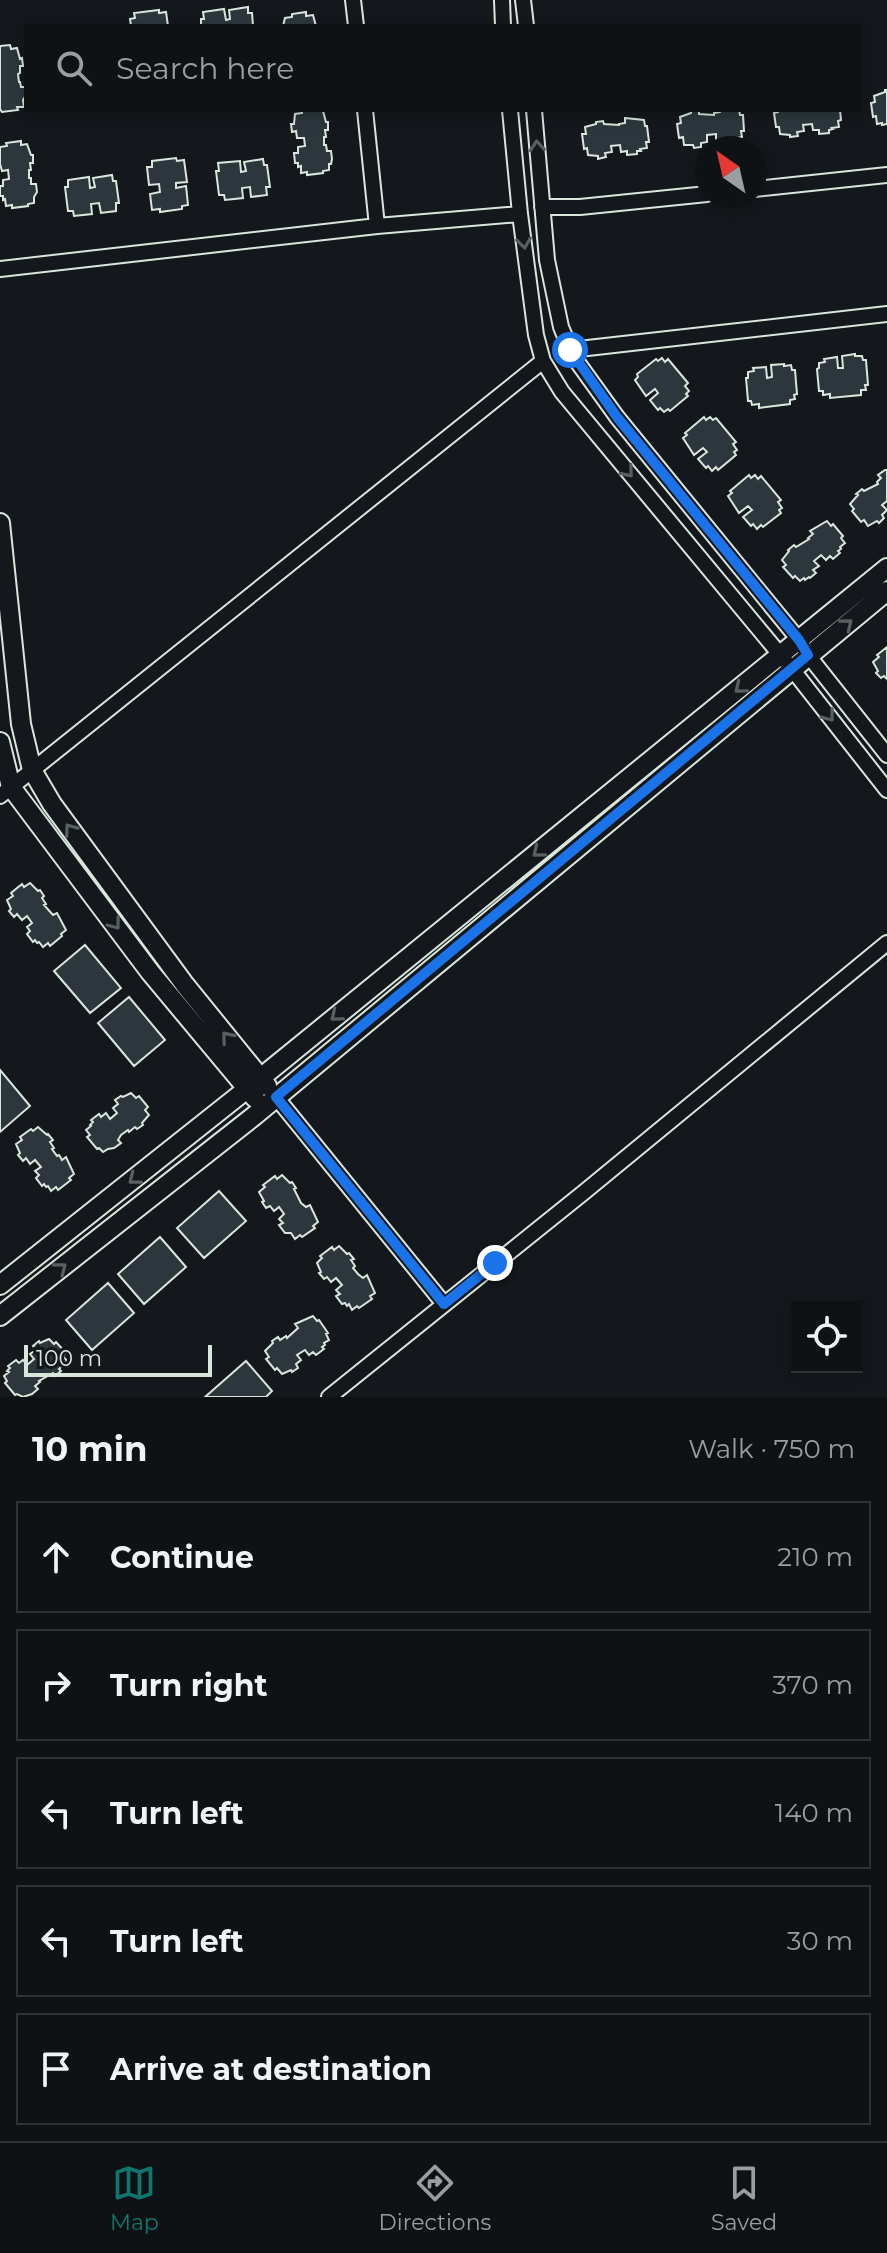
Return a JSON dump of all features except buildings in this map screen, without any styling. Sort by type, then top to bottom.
[{"type":"main road","points":[[0,523],[21,724],[32,770],[52,804],[254,1083]]},
{"type":"main road","points":[[0,1316],[270,1102],[803,648],[887,568]]},
{"type":"main road","points":[[803,648],[887,591]]},
{"type":"main road","points":[[0,1285],[786,662]]},
{"type":"main road","points":[[0,742],[6,792],[150,972],[270,1102]]},
{"type":"street","points":[[353,0],[356,24]]},
{"type":"street","points":[[502,0],[503,24]]},
{"type":"street","points":[[523,0],[526,24]]},
{"type":"street","points":[[365,112],[377,226]]},
{"type":"street","points":[[510,112],[520,214],[536,335],[543,361],[562,392],[786,662],[887,790]]},
{"type":"street","points":[[534,112],[547,260],[561,327],[570,350],[617,417],[887,755]]},
{"type":"street","points":[[767,188],[887,175]]},
{"type":"street","points":[[542,207],[580,207],[695,195]]},
{"type":"street","points":[[0,269],[377,226],[520,214]]},
{"type":"street","points":[[570,350],[887,314]]},
{"type":"street","points":[[6,792],[543,361]]},
{"type":"street","points":[[329,1397],[887,943]]},
{"type":"street","points":[[270,1102],[444,1304]]},
{"type":"route","points":[[495,1263],[444,1304],[276,1097],[808,655],[617,417],[570,350]]}]
